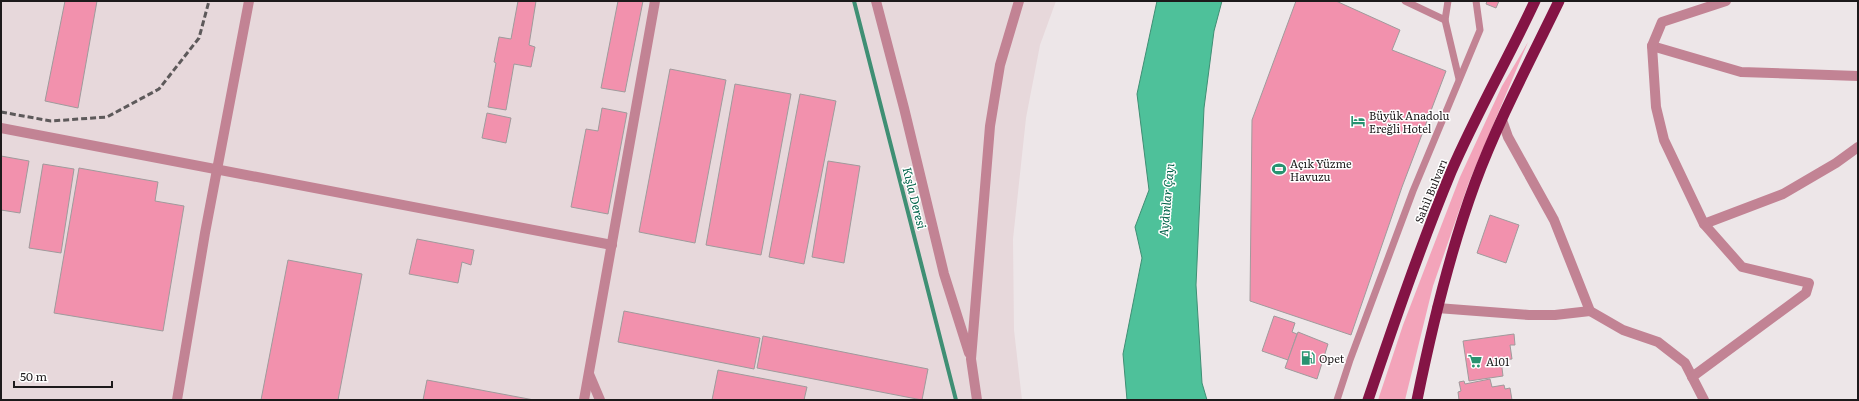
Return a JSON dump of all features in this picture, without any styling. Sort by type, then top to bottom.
[{"type":"highway","name":"Sahil Bulvarı","points":[[1368,400],[1399,306],[1451,172],[1485,100],[1536,1]]},
{"type":"highway","points":[[1417,400],[1437,308],[1454,244],[1468,202],[1502,120],[1559,1]]},
{"type":"street","points":[[177,400],[217,168],[248,1]]},
{"type":"street","points":[[584,400],[655,1]]},
{"type":"street","points":[[876,1],[904,108],[944,274],[970,359],[977,400]]},
{"type":"street","points":[[970,359],[990,126],[1000,65],[1018,1]]},
{"type":"street","points":[[1692,377],[1806,293],[1809,282],[1742,267],[1704,224],[1664,140],[1656,107],[1652,46],[1662,22],[1726,1]]},
{"type":"street","points":[[1652,46],[1741,72],[1858,76]]},
{"type":"street","points":[[1502,120],[1508,137],[1554,220],[1590,311]]},
{"type":"street","points":[[1,128],[217,168],[612,245]]},
{"type":"street","points":[[1704,224],[1783,194],[1836,163],[1858,147]]},
{"type":"street","points":[[1437,308],[1528,315],[1555,315],[1590,311],[1623,330],[1658,342],[1685,363],[1704,400]]},
{"type":"street","points":[[589,374],[600,400]]},
{"type":"lane","points":[[1405,1],[1445,20]]},
{"type":"lane","points":[[1448,1],[1445,20],[1459,79]]},
{"type":"lane","points":[[1337,400],[1413,192],[1480,30],[1476,1]]},
{"type":"lane","points":[[1331,400],[1341,386]]},
{"type":"shaded area","points":[[1,1],[1056,1],[1040,45],[1026,118],[1013,239],[1014,330],[1022,400],[1,400]]},
{"type":"shaded area","points":[[1528,42],[1469,182],[1433,286],[1405,400],[1378,400],[1403,325],[1460,177],[1502,86]]},
{"type":"water","name":"Aydınlar Çayı","points":[[1157,1],[1222,1],[1214,31],[1204,108],[1196,285],[1202,383],[1207,400],[1127,400],[1123,354],[1142,258],[1135,227],[1149,190],[1137,94]]},
{"type":"building","points":[[65,1],[97,1],[78,108],[45,101]]},
{"type":"building","points":[[518,1],[536,1],[529,45],[535,47],[531,67],[514,64],[506,110],[488,107],[499,37],[511,39]]},
{"type":"building","points":[[618,1],[643,1],[625,92],[601,88]]},
{"type":"building","name":"Büyük Anadolu Ereğli Hotel","points":[[1296,1],[1336,1],[1400,30],[1392,50],[1446,71],[1402,187],[1351,335],[1250,301],[1252,120]]},
{"type":"building","points":[[1487,1],[1499,1],[1496,8],[1486,4]]},
{"type":"building","points":[[670,69],[726,80],[695,243],[639,232]]},
{"type":"building","points":[[735,84],[791,94],[761,255],[706,245]]},
{"type":"building","points":[[800,94],[836,101],[804,264],[769,257]]},
{"type":"building","points":[[602,108],[627,113],[608,214],[571,207],[586,129],[598,131]]},
{"type":"building","points":[[487,113],[511,118],[506,143],[482,138]]},
{"type":"building","points":[[1,156],[29,161],[20,213],[1,210]]},
{"type":"building","points":[[828,161],[860,166],[844,263],[812,257]]},
{"type":"building","points":[[43,164],[74,169],[61,253],[29,248]]},
{"type":"building","points":[[79,168],[158,182],[155,201],[184,206],[163,331],[54,313]]},
{"type":"building","points":[[1490,215],[1519,225],[1506,263],[1477,253]]},
{"type":"building","points":[[417,239],[474,250],[471,265],[462,262],[458,283],[409,274]]},
{"type":"building","points":[[288,260],[362,274],[338,400],[261,400]]},
{"type":"building","points":[[624,311],[760,338],[754,369],[618,342]]},
{"type":"building","points":[[1274,316],[1295,323],[1292,332],[1297,334],[1288,360],[1262,351]]},
{"type":"building","points":[[1298,332],[1328,344],[1317,379],[1285,368]]},
{"type":"building","points":[[1514,334],[1515,345],[1510,345],[1512,359],[1501,360],[1503,376],[1469,381],[1463,341]]},
{"type":"building","points":[[763,336],[928,369],[922,400],[757,368]]},
{"type":"building","points":[[718,370],[807,387],[804,400],[712,400]]},
{"type":"building","points":[[1490,379],[1492,387],[1504,385],[1505,389],[1510,388],[1512,400],[1459,400],[1458,392],[1461,391],[1459,382],[1464,381],[1465,384]]},
{"type":"building","points":[[427,380],[534,400],[423,400]]},
{"type":"waterway","name":"Kışla Deresi","points":[[854,1],[956,400]]},
{"type":"railway","points":[[1,112],[51,121],[107,117],[159,89],[199,38],[209,1]]},
{"type":"place","name":"Büyük Anadolu Ereğli Hotel","points":[[1358,121]]},
{"type":"place","name":"Açık Yüzme Havuzu","points":[[1279,169]]},
{"type":"place","name":"Opet","points":[[1308,358]]},
{"type":"place","name":"A101","points":[[1475,361]]}]
